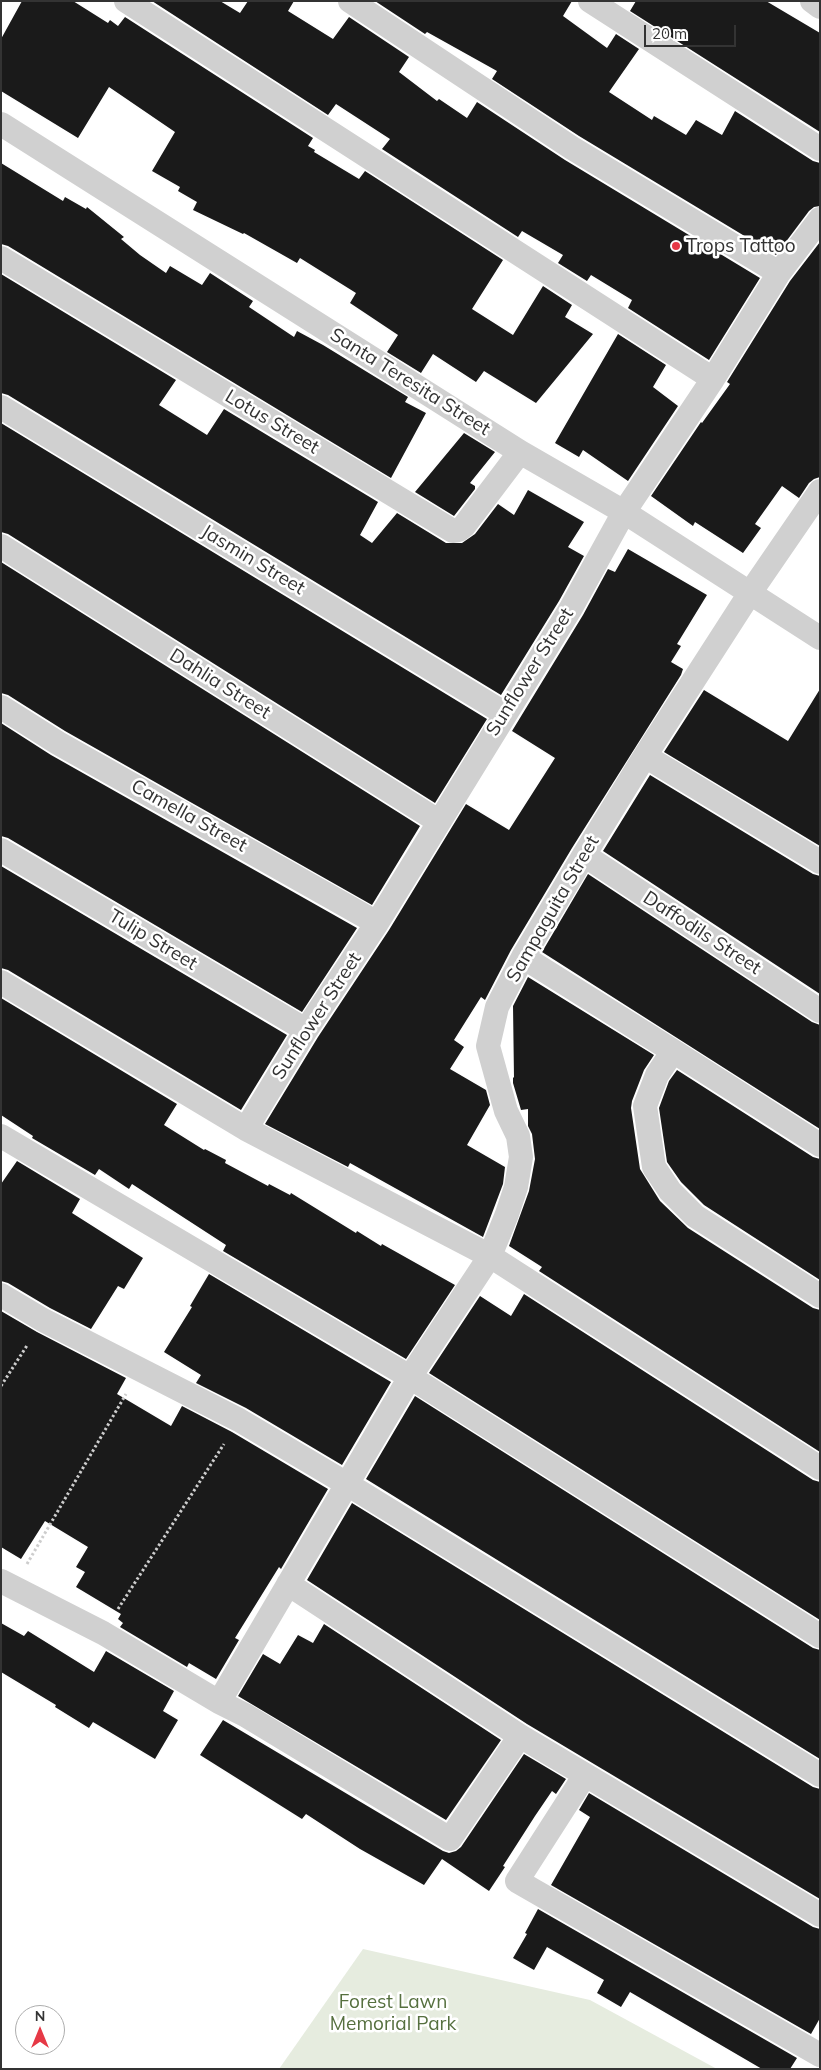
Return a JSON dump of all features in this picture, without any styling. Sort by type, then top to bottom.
[{"type":"street","points":[[126,1],[713,379]]},
{"type":"street","points":[[350,1],[572,148],[779,273]]},
{"type":"street","points":[[590,1],[820,149]]},
{"type":"street","points":[[812,1],[820,7]]},
{"type":"street","name":"Santa Teresita Street","points":[[1,124],[520,452],[624,512],[820,638]]},
{"type":"street","name":"Sunflower Street","points":[[246,1129],[306,1030],[378,922],[504,713],[571,608],[624,512],[713,379],[779,273],[820,219]]},
{"type":"street","name":"Lotus Street","points":[[1,258],[453,531],[464,526],[520,452]]},
{"type":"street","name":"Jasmin Street","points":[[1,406],[504,713]]},
{"type":"street","name":"Sampaguita Street","points":[[219,1702],[410,1377],[490,1256],[516,1187],[521,1157],[518,1136],[506,1111],[488,1046],[497,1007],[523,957],[645,756],[750,593],[820,491]]},
{"type":"street","name":"Dahlia Street","points":[[1,546],[438,821]]},
{"type":"street","name":"Camella Street","points":[[1,708],[58,743],[378,922]]},
{"type":"street","points":[[645,756],[820,862]]},
{"type":"street","name":"Tulip Street","points":[[1,850],[306,1030]]},
{"type":"street","name":"Daffodils Street","points":[[584,855],[820,1011]]},
{"type":"street","points":[[523,957],[820,1145]]},
{"type":"street","points":[[1,982],[246,1129],[490,1256],[820,1468]]},
{"type":"street","points":[[673,1051],[657,1075],[645,1106],[654,1167],[670,1191],[695,1216],[820,1296]]},
{"type":"street","points":[[1,1136],[410,1377],[820,1636]]},
{"type":"street","points":[[1,1295],[43,1320],[239,1420],[347,1484],[820,1775]]},
{"type":"street","points":[[8,1584],[103,1633],[219,1702],[245,1715],[450,1839],[520,1736]]},
{"type":"street","points":[[288,1584],[520,1736],[820,1915]]},
{"type":"street","points":[[585,1775],[517,1881],[820,2055]]},
{"type":"path","points":[[1,1386],[43,1320]]},
{"type":"path","points":[[8,1584],[140,1370]]},
{"type":"path","points":[[103,1633],[239,1420]]},
{"type":"green space","name":"Forest Lawn Memorial Park","points":[[363,1949],[590,2000],[717,2069],[279,2069]]},
{"type":"building","points":[[22,1],[73,1],[108,23],[110,20],[118,26],[125,17],[313,138],[308,146],[315,150],[314,152],[359,179],[365,171],[503,260],[472,309],[513,335],[543,286],[572,305],[565,317],[593,334],[536,403],[484,371],[476,382],[433,354],[421,373],[387,352],[398,335],[350,303],[356,293],[300,258],[297,263],[244,233],[193,210],[197,202],[178,191],[180,187],[152,171],[175,132],[109,87],[78,138],[1,91],[1,39]]},
{"type":"building","points":[[152,1],[220,1],[240,13],[248,1],[294,1],[288,11],[333,39],[349,17],[409,57],[399,72],[437,101],[439,99],[467,118],[477,102],[565,160],[760,278],[709,360],[628,308],[632,300],[591,275],[587,281],[558,263],[563,255],[522,231],[518,237],[382,149],[390,139],[336,104],[328,115]]},
{"type":"building","points":[[375,1],[572,1],[563,16],[607,48],[616,34],[639,49],[609,92],[652,120],[654,116],[686,135],[696,120],[722,135],[735,111],[813,161],[820,163],[820,206],[814,207],[809,211],[776,255],[579,136],[492,79],[497,71],[427,32],[425,34]]},
{"type":"building","points":[[636,1],[766,1],[820,33],[820,132],[630,11]]},
{"type":"building","points":[[1,163],[63,201],[65,197],[86,209],[87,207],[124,237],[121,239],[140,255],[166,273],[170,266],[202,285],[210,273],[253,301],[249,307],[294,337],[297,331],[408,397],[405,402],[426,413],[391,478],[8,246],[1,244]]},
{"type":"building","points":[[820,242],[820,477],[809,483],[799,498],[782,486],[755,524],[761,528],[743,553],[695,522],[693,526],[651,496],[701,422],[730,384],[727,382],[790,281]]},
{"type":"building","points":[[1,274],[176,380],[159,405],[207,435],[224,409],[378,502],[360,535],[372,543],[397,513],[446,543],[462,543],[475,534],[498,504],[514,515],[528,490],[584,522],[568,547],[584,556],[559,601],[501,695],[8,395],[1,393]]},
{"type":"building","points":[[618,334],[666,365],[653,387],[678,406],[628,481],[583,450],[579,457],[555,443]]},
{"type":"building","points":[[1,423],[487,719],[435,803],[8,534],[1,532]]},
{"type":"building","points":[[464,433],[495,452],[470,483],[475,486],[475,489],[454,516],[415,492]]},
{"type":"building","points":[[628,549],[707,595],[677,644],[681,646],[671,662],[683,669],[681,675],[572,848],[511,950],[485,1000],[481,997],[454,1040],[464,1047],[450,1069],[486,1090],[490,1105],[467,1145],[505,1167],[503,1184],[483,1237],[350,1163],[348,1167],[265,1124],[318,1037],[389,930],[466,804],[509,830],[555,758],[512,731],[583,615],[608,569],[615,572]]},
{"type":"building","points":[[1,562],[420,826],[372,905],[65,731],[8,695],[1,693]]},
{"type":"building","points":[[820,689],[820,846],[664,752],[704,690],[788,741]]},
{"type":"building","points":[[1,723],[51,755],[357,928],[302,1012],[8,838],[1,836]]},
{"type":"building","points":[[650,775],[813,874],[820,876],[820,994],[603,851]]},
{"type":"building","points":[[1,866],[287,1035],[241,1110],[8,970],[1,968]]},
{"type":"building","points":[[588,874],[812,1022],[820,1025],[820,1129],[542,952]]},
{"type":"building","points":[[528,977],[654,1055],[644,1070],[631,1108],[640,1169],[660,1201],[688,1228],[813,1308],[820,1310],[820,1452],[539,1271],[542,1267],[509,1246],[529,1191],[535,1159],[532,1134],[528,1126],[528,1109],[521,1110],[513,1083],[513,1006]]},
{"type":"building","points":[[1,998],[177,1104],[164,1125],[204,1150],[226,1160],[225,1163],[268,1186],[269,1184],[290,1195],[291,1193],[356,1233],[357,1231],[381,1246],[382,1244],[455,1285],[406,1359],[223,1251],[226,1245],[132,1184],[129,1189],[99,1169],[95,1175],[32,1138],[33,1136],[1,1115]]},
{"type":"building","points":[[677,1070],[813,1157],[820,1159],[820,1280],[704,1205],[681,1182],[667,1162],[659,1108],[669,1081]]},
{"type":"building","points":[[17,1161],[80,1199],[72,1213],[143,1258],[124,1289],[118,1286],[91,1329],[50,1308],[8,1283],[1,1281],[1,1184]]},
{"type":"building","points":[[209,1274],[391,1382],[342,1465],[246,1408],[196,1383],[201,1375],[164,1352],[192,1307],[190,1306]]},
{"type":"building","points":[[524,1294],[813,1480],[820,1482],[820,1620],[429,1373],[480,1296],[511,1316]]},
{"type":"building","points":[[1,1311],[37,1332],[126,1378],[117,1394],[171,1426],[182,1406],[232,1432],[328,1489],[281,1569],[279,1567],[235,1638],[239,1640],[216,1679],[189,1663],[187,1667],[120,1627],[123,1623],[118,1619],[121,1614],[76,1587],[85,1572],[76,1567],[88,1547],[45,1521],[21,1559],[1,1547]]},
{"type":"building","points":[[415,1396],[813,1648],[820,1650],[820,1759],[366,1479]]},
{"type":"building","points":[[352,1503],[813,1787],[820,1789],[820,1899],[527,1724],[307,1580]]},
{"type":"building","points":[[1,1623],[24,1636],[28,1631],[94,1672],[106,1651],[174,1691],[163,1711],[178,1720],[155,1759],[93,1722],[89,1728],[55,1707],[56,1705],[1,1672]]},
{"type":"building","points":[[324,1624],[501,1740],[446,1820],[238,1696],[263,1654],[280,1664],[298,1635],[313,1643]]},
{"type":"building","points":[[223,1720],[449,1853],[461,1847],[524,1754],[566,1779],[556,1794],[552,1791],[489,1891],[442,1859],[424,1885],[360,1849],[306,1814],[302,1819],[200,1755]]},
{"type":"building","points":[[589,1793],[813,1927],[820,1929],[820,2018],[811,2034],[551,1885],[590,1817],[579,1810]]},
{"type":"building","points":[[538,1909],[797,2058],[790,2069],[762,2069],[630,1992],[621,2007],[597,1993],[604,1980],[547,1947],[534,1970],[513,1958],[527,1934],[525,1933]]},
{"type":"place","name":"Trops Tattoo","points":[[676,246]]}]
